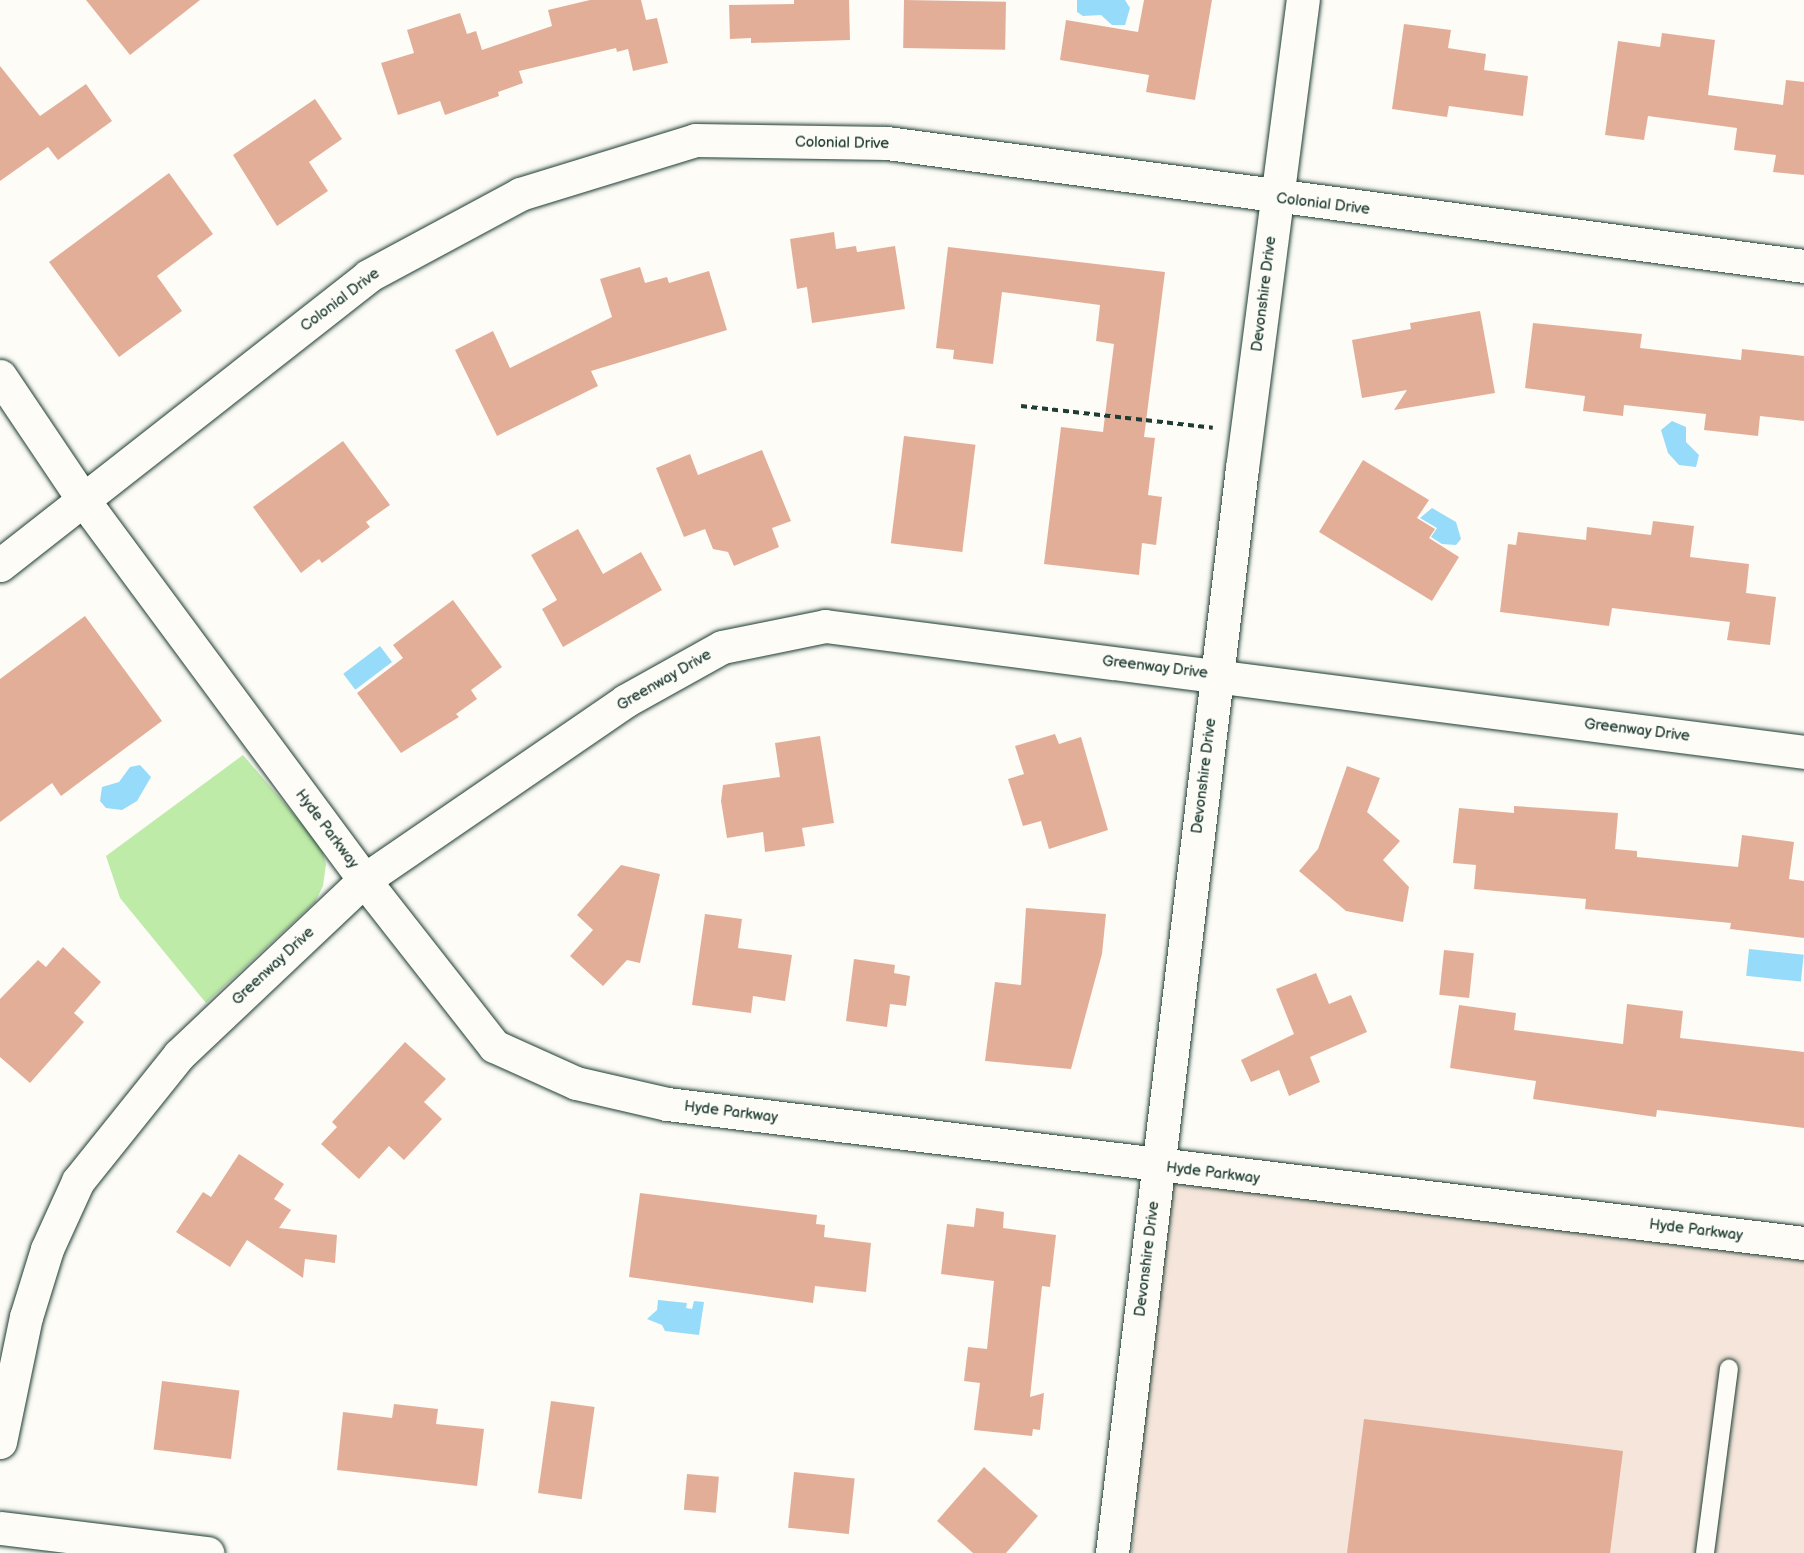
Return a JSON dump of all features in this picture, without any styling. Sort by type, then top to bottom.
[{"type":"street","name":"Devonshire Drive","points":[[1112,1553],[1216,674],[1275,198],[1303,0]]},
{"type":"street","name":"Colonial Drive","points":[[0,565],[368,276],[519,194],[694,140],[887,143],[1275,198],[1804,266]]},
{"type":"street","name":"Hyde Parkway","points":[[0,376],[84,501],[364,880],[494,1046],[576,1083],[667,1104],[1158,1167],[1804,1243]]},
{"type":"street","name":"Greenway Drive","points":[[0,1442],[26,1317],[47,1249],[78,1181],[179,1055],[364,880],[625,701],[722,647],[825,626],[1216,674],[1804,752]]},
{"type":"street","points":[[0,1528],[207,1553]]},
{"type":"lane","points":[[1705,1553],[1729,1369]]},
{"type":"path","points":[[1022,406],[1246,432]]},
{"type":"shaded area","points":[[1167,1148],[1804,1226],[1804,1553],[1132,1553]]},
{"type":"green space","points":[[243,755],[321,846],[326,864],[323,886],[315,902],[206,1003],[120,898],[106,856]]},
{"type":"water","points":[[1077,0],[1125,0],[1130,8],[1125,25],[1112,25],[1101,15],[1083,16],[1077,12]]},
{"type":"water","points":[[1672,421],[1686,427],[1686,442],[1699,455],[1696,467],[1679,465],[1668,453],[1661,430]]},
{"type":"water","points":[[1432,508],[1456,522],[1461,539],[1456,545],[1442,544],[1431,537],[1437,528],[1420,518]]},
{"type":"water","points":[[380,646],[392,662],[355,690],[343,674]]},
{"type":"water","points":[[140,765],[151,777],[137,801],[122,810],[106,808],[100,801],[102,787],[119,782],[130,767]]},
{"type":"water","points":[[1749,949],[1804,955],[1801,982],[1746,976]]},
{"type":"water","points":[[658,1300],[687,1303],[686,1308],[692,1309],[694,1301],[704,1302],[699,1335],[665,1331],[662,1325],[647,1319],[657,1310]]},
{"type":"building","points":[[86,0],[200,0],[130,55]]},
{"type":"building","points":[[590,0],[641,0],[646,20],[657,18],[668,63],[633,71],[628,49],[617,52],[616,48],[519,71],[523,83],[498,92],[499,96],[445,115],[440,101],[398,115],[381,63],[414,53],[407,30],[460,13],[467,34],[476,31],[482,50],[552,26],[548,10]]},
{"type":"building","points":[[794,0],[849,0],[850,40],[751,43],[751,38],[730,39],[729,5],[794,4]]},
{"type":"building","points":[[904,0],[1006,2],[1005,50],[903,48]]},
{"type":"building","points":[[1144,0],[1212,0],[1195,100],[1146,92],[1149,75],[1060,60],[1066,20],[1138,32]]},
{"type":"building","points":[[1404,24],[1451,30],[1448,48],[1486,54],[1484,70],[1528,76],[1523,116],[1449,106],[1447,117],[1392,109]]},
{"type":"building","points":[[1662,33],[1715,40],[1708,95],[1783,105],[1786,80],[1804,82],[1804,175],[1773,172],[1776,155],[1734,150],[1737,128],[1648,116],[1644,140],[1605,135],[1618,41],[1660,47]]},
{"type":"building","points":[[0,66],[40,116],[86,84],[112,121],[58,160],[48,147],[0,181]]},
{"type":"building","points":[[315,99],[342,139],[309,162],[328,191],[277,226],[233,155]]},
{"type":"building","points":[[169,173],[213,234],[157,276],[182,311],[119,357],[49,262]]},
{"type":"building","points":[[834,232],[836,249],[856,246],[857,252],[895,246],[905,309],[812,323],[807,287],[797,289],[790,239]]},
{"type":"building","points":[[948,247],[1165,272],[1144,437],[1155,438],[1148,495],[1162,497],[1156,545],[1142,543],[1139,575],[1044,564],[1061,427],[1103,432],[1114,344],[1096,341],[1100,305],[1002,292],[993,364],[953,359],[954,350],[936,348]]},
{"type":"building","points":[[640,267],[645,283],[667,277],[669,283],[709,271],[727,330],[591,371],[598,386],[497,436],[455,350],[493,331],[510,368],[612,317],[600,279]]},
{"type":"building","points":[[1480,311],[1495,393],[1394,410],[1407,390],[1362,398],[1352,340],[1411,329],[1410,323]]},
{"type":"building","points":[[1533,323],[1642,334],[1640,348],[1741,360],[1742,349],[1804,356],[1804,421],[1760,416],[1758,436],[1704,430],[1706,414],[1624,405],[1623,416],[1583,411],[1585,396],[1525,388]]},
{"type":"building","points":[[904,436],[975,445],[962,552],[891,543]]},
{"type":"building","points":[[343,441],[390,505],[366,522],[370,527],[322,563],[319,559],[301,573],[253,507]]},
{"type":"building","points":[[762,450],[791,521],[772,528],[779,547],[734,566],[728,552],[713,549],[705,529],[684,537],[656,468],[690,454],[698,475]]},
{"type":"building","points":[[1363,460],[1429,500],[1417,518],[1435,529],[1429,538],[1459,557],[1432,601],[1319,532]]},
{"type":"building","points":[[1653,521],[1694,526],[1690,557],[1749,564],[1746,593],[1776,597],[1770,645],[1727,640],[1730,622],[1612,608],[1609,626],[1500,612],[1508,544],[1516,545],[1518,532],[1586,540],[1587,527],[1651,535]]},
{"type":"building","points":[[578,529],[603,574],[641,552],[662,590],[563,647],[542,609],[557,600],[531,555]]},
{"type":"building","points":[[453,600],[502,667],[471,690],[477,699],[456,714],[459,717],[401,753],[357,693],[403,658],[393,645]]},
{"type":"building","points":[[85,616],[162,721],[61,796],[52,783],[0,822],[0,679]]},
{"type":"building","points":[[1055,734],[1059,744],[1081,737],[1108,830],[1049,849],[1041,821],[1023,826],[1008,779],[1024,774],[1015,746]]},
{"type":"building","points":[[820,736],[834,823],[802,828],[805,846],[765,852],[763,832],[727,838],[721,801],[723,785],[780,777],[775,743]]},
{"type":"building","points":[[1347,766],[1380,778],[1367,812],[1400,841],[1383,860],[1409,887],[1403,922],[1346,911],[1299,871],[1318,849]]},
{"type":"building","points":[[1514,806],[1618,813],[1615,849],[1637,851],[1637,857],[1738,867],[1742,835],[1794,842],[1789,879],[1804,881],[1804,938],[1730,929],[1731,923],[1585,909],[1586,899],[1474,889],[1476,865],[1453,863],[1459,808],[1514,813]]},
{"type":"building","points":[[621,865],[660,874],[640,963],[627,960],[603,986],[570,956],[593,930],[577,915]]},
{"type":"building","points":[[1026,908],[1106,914],[1102,954],[1071,1069],[985,1061],[995,982],[1021,985]]},
{"type":"building","points":[[705,914],[742,919],[738,948],[792,955],[785,1001],[753,996],[751,1013],[692,1005]]},
{"type":"building","points":[[63,947],[101,982],[74,1013],[84,1022],[30,1083],[0,1057],[0,999],[38,960],[46,967]]},
{"type":"building","points":[[1444,950],[1474,953],[1469,998],[1439,995]]},
{"type":"building","points":[[854,959],[895,965],[894,973],[910,976],[906,1006],[890,1004],[887,1027],[846,1021]]},
{"type":"building","points":[[1316,973],[1329,1004],[1351,995],[1367,1032],[1310,1057],[1320,1082],[1289,1096],[1279,1070],[1251,1082],[1241,1060],[1294,1034],[1276,989]]},
{"type":"building","points":[[1627,1004],[1683,1011],[1680,1038],[1804,1052],[1804,1128],[1657,1110],[1656,1117],[1533,1099],[1536,1081],[1450,1068],[1459,1005],[1516,1013],[1514,1030],[1623,1044]]},
{"type":"building","points":[[405,1042],[446,1079],[424,1102],[442,1119],[404,1160],[389,1146],[359,1179],[321,1144],[337,1127],[332,1122]]},
{"type":"building","points":[[239,1154],[284,1184],[274,1199],[291,1210],[279,1228],[337,1235],[335,1263],[305,1259],[303,1278],[247,1240],[230,1267],[176,1232],[203,1192],[211,1197]]},
{"type":"building","points":[[640,1193],[817,1215],[816,1224],[825,1225],[824,1237],[871,1243],[866,1292],[815,1286],[813,1303],[629,1277]]},
{"type":"building","points":[[976,1208],[1004,1212],[1003,1228],[1056,1235],[1050,1287],[1042,1286],[1030,1397],[1044,1393],[1040,1430],[1033,1429],[1032,1436],[974,1430],[980,1383],[964,1381],[968,1347],[987,1349],[994,1281],[941,1274],[947,1224],[974,1227]]},
{"type":"building","points":[[162,1381],[239,1391],[231,1459],[154,1449]]},
{"type":"building","points":[[551,1401],[595,1407],[582,1499],[538,1493]]},
{"type":"building","points":[[394,1404],[438,1409],[436,1424],[484,1429],[477,1486],[337,1470],[343,1412],[392,1418]]},
{"type":"building","points":[[1364,1419],[1623,1451],[1610,1553],[1347,1553]]},
{"type":"building","points":[[984,1467],[1038,1516],[1006,1553],[973,1553],[937,1521]]},
{"type":"building","points":[[794,1472],[855,1478],[849,1534],[788,1528]]},
{"type":"building","points":[[687,1474],[719,1477],[716,1513],[684,1510]]}]
